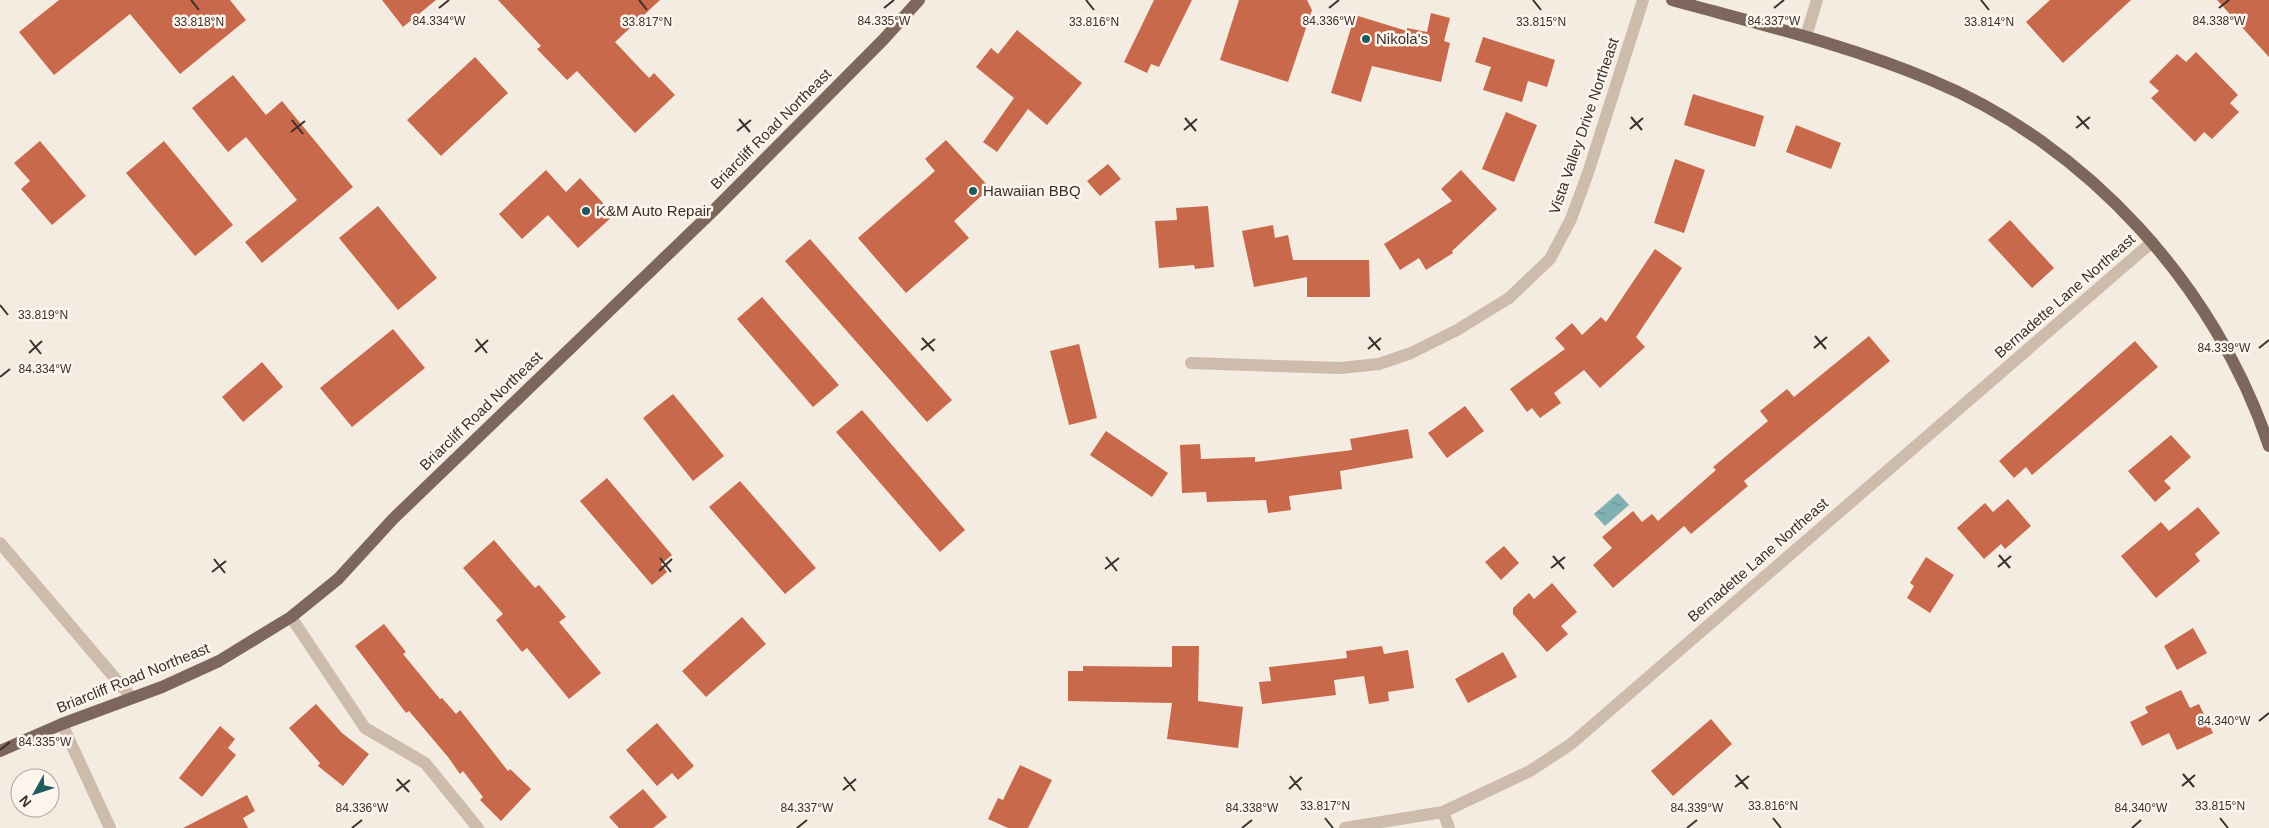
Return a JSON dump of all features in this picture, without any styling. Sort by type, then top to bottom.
[{"type":"main road","name":"Briarcliff Road Northeast","points":[[0,750],[131,697],[162,687],[219,662],[291,617],[338,579],[393,519],[711,213],[883,40],[919,0]]},
{"type":"main road","points":[[1672,0],[1806,36],[1932,80],[2013,123],[2057,154],[2095,185],[2152,242],[2218,333],[2261,421],[2269,446]]},
{"type":"street","name":"Vista Valley Drive Northeast","points":[[1191,363],[1340,368],[1379,364],[1412,353],[1457,330],[1508,298],[1550,259],[1570,219],[1588,173],[1643,0]]},
{"type":"street","points":[[1806,36],[1817,0]]},
{"type":"street","name":"Bernadette Lane Northeast","points":[[1345,828],[1443,812],[1530,771],[1570,744],[2152,242]]},
{"type":"street","points":[[0,543],[131,697]]},
{"type":"street","points":[[291,617],[365,728],[425,763],[478,828]]},
{"type":"street","points":[[62,724],[110,828]]},
{"type":"street","points":[[1443,812],[1449,828]]},
{"type":"water","points":[[1618,493],[1629,505],[1605,526],[1594,514]]},
{"type":"building","points":[[59,0],[230,0],[246,20],[180,74],[130,14],[54,75],[19,32]]},
{"type":"building","points":[[382,0],[436,0],[403,27]]},
{"type":"building","points":[[498,0],[660,0],[615,42],[649,78],[654,73],[675,95],[635,133],[577,71],[567,80],[537,49],[541,46]]},
{"type":"building","points":[[1154,0],[1192,0],[1159,67],[1151,64],[1147,73],[1124,62]]},
{"type":"building","points":[[1239,0],[1307,0],[1312,10],[1288,82],[1220,60]]},
{"type":"building","points":[[2050,0],[2131,0],[2063,63],[2026,22]]},
{"type":"building","points":[[2217,0],[2269,0],[2269,57]]},
{"type":"building","points":[[1431,13],[1450,18],[1444,41],[1450,43],[1441,82],[1372,66],[1361,102],[1331,93],[1355,15],[1407,31],[1407,28],[1427,32]]},
{"type":"building","points":[[1017,30],[1082,83],[1047,125],[1028,109],[997,152],[983,142],[1014,98],[976,67],[991,48],[998,54]]},
{"type":"building","points":[[1483,37],[1555,60],[1547,87],[1528,81],[1522,102],[1483,90],[1491,67],[1475,62]]},
{"type":"building","points":[[2196,52],[2238,95],[2230,103],[2239,112],[2212,139],[2204,132],[2195,142],[2151,98],[2159,91],[2149,82],[2177,54],[2186,62]]},
{"type":"building","points":[[475,57],[508,93],[441,156],[407,120]]},
{"type":"building","points":[[233,75],[266,115],[282,101],[353,187],[262,263],[245,242],[297,200],[246,137],[228,152],[192,108]]},
{"type":"building","points":[[1693,94],[1764,116],[1755,147],[1684,125]]},
{"type":"building","points":[[1506,112],[1537,125],[1514,182],[1482,169]]},
{"type":"building","points":[[1796,125],[1841,143],[1831,169],[1786,152]]},
{"type":"building","points":[[946,140],[990,188],[954,221],[969,238],[906,293],[858,238],[935,171],[925,159]]},
{"type":"building","points":[[40,141],[86,196],[52,225],[21,189],[30,181],[14,163]]},
{"type":"building","points":[[164,141],[233,225],[195,256],[126,173]]},
{"type":"building","points":[[1675,159],[1705,170],[1684,233],[1654,223]]},
{"type":"building","points":[[1108,164],[1121,179],[1100,196],[1087,181]]},
{"type":"building","points":[[546,170],[566,192],[580,178],[614,215],[578,248],[548,215],[522,239],[499,214]]},
{"type":"building","points":[[1461,170],[1497,209],[1452,251],[1453,253],[1426,270],[1419,258],[1400,270],[1384,244],[1452,201],[1441,189]]},
{"type":"building","points":[[378,206],[437,278],[398,310],[339,238]]},
{"type":"building","points":[[1208,206],[1214,267],[1195,269],[1194,265],[1159,268],[1155,221],[1177,220],[1176,208]]},
{"type":"building","points":[[2010,220],[2054,268],[2032,288],[1988,240]]},
{"type":"building","points":[[1273,225],[1275,238],[1288,235],[1293,260],[1369,260],[1370,297],[1307,297],[1307,277],[1254,287],[1242,231]]},
{"type":"building","points":[[810,239],[952,400],[927,422],[785,261]]},
{"type":"building","points":[[1655,249],[1682,268],[1636,337],[1645,347],[1600,388],[1584,370],[1554,393],[1561,403],[1540,418],[1532,408],[1527,412],[1510,389],[1565,349],[1555,338],[1572,323],[1582,335],[1601,317],[1606,322]]},
{"type":"building","points":[[762,297],[839,385],[813,407],[737,319]]},
{"type":"building","points":[[393,329],[425,368],[352,427],[320,388]]},
{"type":"building","points":[[1869,336],[1890,361],[1744,481],[1748,486],[1691,534],[1684,526],[1613,588],[1593,565],[1612,548],[1602,537],[1633,511],[1642,522],[1652,514],[1658,521],[1716,470],[1713,467],[1768,421],[1760,411],[1787,389],[1794,397]]},
{"type":"building","points":[[2135,341],[2158,367],[2032,475],[2026,467],[2014,478],[1999,461]]},
{"type":"building","points":[[1079,344],[1097,418],[1069,425],[1050,351]]},
{"type":"building","points":[[262,362],[283,387],[243,422],[222,397]]},
{"type":"building","points":[[673,394],[724,456],[693,481],[643,418]]},
{"type":"building","points":[[1465,406],[1484,431],[1447,458],[1428,433]]},
{"type":"building","points":[[862,410],[965,530],[940,552],[836,432]]},
{"type":"building","points":[[1408,429],[1413,458],[1340,471],[1342,489],[1289,496],[1291,510],[1268,513],[1266,500],[1207,502],[1206,492],[1182,493],[1180,445],[1200,444],[1201,459],[1255,457],[1255,462],[1352,450],[1350,439]]},
{"type":"building","points":[[1106,431],[1168,473],[1152,497],[1090,455]]},
{"type":"building","points":[[2171,435],[2191,457],[2164,481],[2171,488],[2155,502],[2128,471]]},
{"type":"building","points":[[607,478],[672,555],[661,564],[667,572],[652,585],[580,501]]},
{"type":"building","points":[[740,481],[816,568],[785,594],[709,507]]},
{"type":"building","points":[[2008,499],[2031,526],[2005,549],[2001,544],[1984,559],[1957,528],[1985,503],[1993,512]]},
{"type":"building","points":[[2198,507],[2220,533],[2195,554],[2200,561],[2156,598],[2121,556],[2161,522],[2169,531]]},
{"type":"building","points":[[494,540],[535,588],[539,585],[566,617],[559,622],[601,673],[569,699],[527,648],[522,652],[496,620],[503,614],[463,568]]},
{"type":"building","points":[[1504,546],[1519,563],[1501,580],[1485,562]]},
{"type":"building","points":[[1926,557],[1954,575],[1930,613],[1907,598],[1914,586],[1910,583]]},
{"type":"building","points":[[1552,583],[1577,612],[1561,626],[1568,634],[1547,652],[1513,614],[1513,608],[1529,593],[1534,599]]},
{"type":"building","points":[[742,617],[766,644],[706,697],[682,671]]},
{"type":"building","points":[[384,624],[406,652],[403,654],[440,699],[442,698],[456,714],[460,710],[508,771],[510,769],[531,789],[501,821],[480,800],[483,797],[463,771],[460,774],[409,711],[406,713],[355,646]]},
{"type":"building","points":[[2193,628],[2207,653],[2177,670],[2164,646]]},
{"type":"building","points":[[1172,646],[1199,646],[1198,701],[1243,707],[1238,748],[1167,739],[1172,703],[1068,701],[1068,671],[1083,671],[1083,666],[1172,667]]},
{"type":"building","points":[[1382,646],[1384,654],[1408,650],[1414,688],[1388,692],[1389,701],[1369,704],[1364,676],[1334,680],[1336,695],[1262,704],[1259,682],[1271,681],[1269,667],[1347,658],[1346,651]]},
{"type":"building","points":[[1503,652],[1517,677],[1468,703],[1455,679]]},
{"type":"building","points":[[2181,690],[2190,708],[2199,704],[2213,733],[2177,750],[2169,733],[2142,746],[2130,722],[2148,713],[2145,707]]},
{"type":"building","points":[[316,704],[342,733],[369,754],[343,786],[318,766],[320,763],[289,728]]},
{"type":"building","points":[[1711,719],[1732,744],[1673,796],[1651,771]]},
{"type":"building","points":[[657,723],[694,766],[678,780],[672,773],[657,786],[626,750]]},
{"type":"building","points":[[220,726],[235,739],[228,748],[236,755],[202,797],[179,778]]},
{"type":"building","points":[[1020,765],[1052,780],[1028,828],[1008,828],[988,819],[998,798],[1003,800]]},
{"type":"building","points":[[643,789],[667,817],[653,828],[619,828],[609,817]]},
{"type":"building","points":[[247,795],[255,811],[243,818],[248,828],[183,828]]},
{"type":"place","name":"Nikola's","points":[[1366,39]]},
{"type":"place","name":"Hawaiian BBQ","points":[[973,191]]},
{"type":"place","name":"K&M Auto Repair","points":[[586,211]]}]
